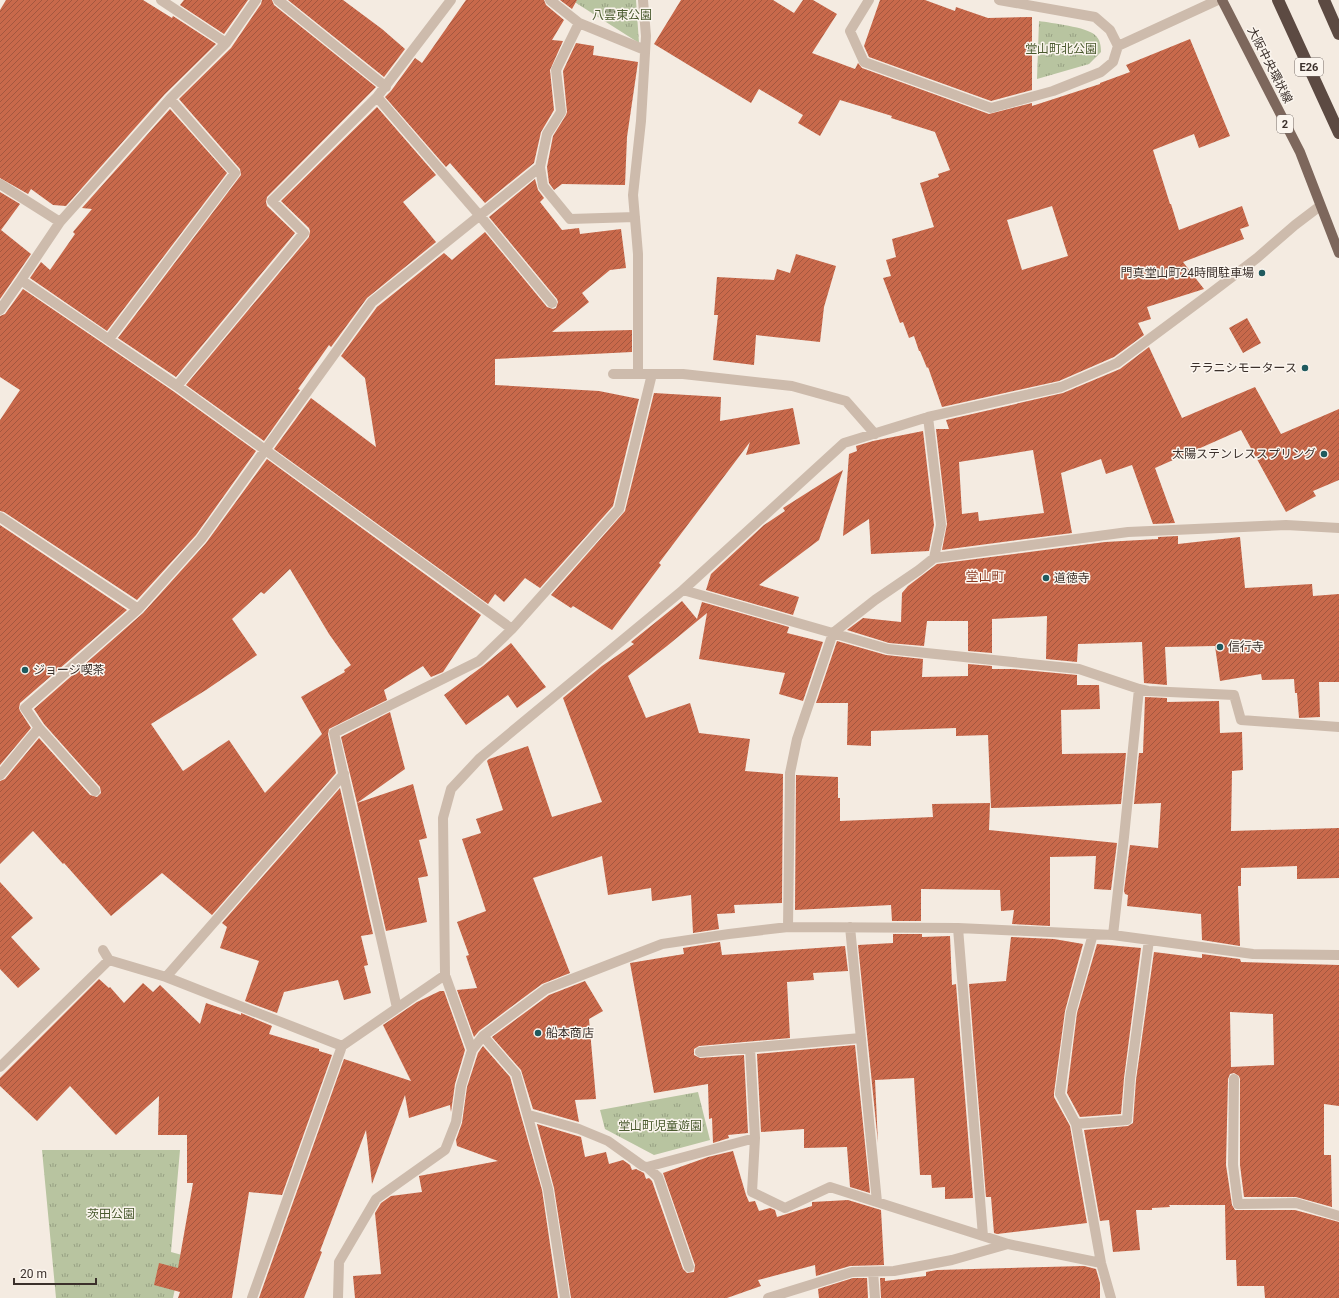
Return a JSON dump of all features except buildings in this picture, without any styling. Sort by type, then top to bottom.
[{"type":"highway","name":"E26","points":[[1278,0],[1339,133]]},
{"type":"highway","points":[[1324,0],[1339,34]]},
{"type":"main road","name":"大阪中央環状線","points":[[1222,0],[1300,152],[1339,253]]},
{"type":"street","points":[[161,0],[226,43]]},
{"type":"street","points":[[0,310],[60,222],[170,99],[226,43],[256,0]]},
{"type":"street","points":[[278,0],[386,87]]},
{"type":"street","points":[[177,386],[304,233],[272,201],[378,97],[451,0]]},
{"type":"street","points":[[550,0],[579,23],[645,50]]},
{"type":"street","points":[[638,374],[638,254],[633,195],[641,121],[646,36],[643,0]]},
{"type":"street","points":[[869,0],[850,31],[864,62],[991,108],[1053,91],[1101,72],[1114,62],[1118,46],[1110,30],[1095,17],[998,0]]},
{"type":"street","points":[[1118,46],[1218,0]]},
{"type":"street","points":[[579,23],[556,70],[561,112],[547,134],[540,167],[543,186],[570,219],[635,217]]},
{"type":"street","points":[[378,97],[552,302]]},
{"type":"street","points":[[108,339],[235,173],[170,99]]},
{"type":"street","points":[[95,790],[39,728],[25,708],[138,609],[201,538],[372,302],[540,167]]},
{"type":"street","points":[[0,184],[60,222]]},
{"type":"street","points":[[472,1050],[445,976],[442,818],[451,789],[480,758],[683,590],[844,443],[928,417],[1061,387],[1117,363],[1257,258],[1295,225],[1320,206]]},
{"type":"street","points":[[21,280],[177,386],[512,629]]},
{"type":"street","points":[[613,374],[683,374],[792,386],[846,401],[875,434]]},
{"type":"street","points":[[397,1008],[334,733],[479,661],[512,629],[619,509],[652,374]]},
{"type":"street","points":[[928,417],[941,525],[934,558]]},
{"type":"street","points":[[0,517],[138,609]]},
{"type":"street","points":[[788,927],[790,773],[797,740],[833,633],[875,600],[934,558],[1128,532],[1286,525],[1339,528]]},
{"type":"street","points":[[683,590],[888,649],[1079,669],[1148,691],[1234,695],[1241,720],[1339,727]]},
{"type":"street","points":[[1113,935],[1139,689]]},
{"type":"street","points":[[0,775],[39,728]]},
{"type":"street","points":[[166,977],[344,774]]},
{"type":"street","points":[[338,1298],[339,1262],[376,1199],[445,1150],[456,1122],[461,1086],[472,1050],[483,1036],[546,989],[662,944],[788,927],[958,928],[1113,935],[1253,954],[1339,955]]},
{"type":"street","points":[[850,927],[877,1202]]},
{"type":"street","points":[[958,928],[983,1236]]},
{"type":"street","points":[[1093,934],[1071,1012],[1060,1094],[1076,1124],[1102,1263],[1111,1298]]},
{"type":"street","points":[[1076,1124],[1127,1120],[1130,1079],[1149,940]]},
{"type":"street","points":[[103,950],[109,960],[166,977],[342,1046]]},
{"type":"street","points":[[0,1067],[109,960]]},
{"type":"street","points":[[252,1298],[342,1046],[445,976]]},
{"type":"street","points":[[483,1036],[516,1074],[529,1115],[548,1189],[564,1298]]},
{"type":"street","points":[[700,1052],[861,1038]]},
{"type":"street","points":[[750,1048],[755,1138],[752,1192],[785,1208],[830,1187],[1008,1244],[1102,1263]]},
{"type":"street","points":[[1234,1079],[1233,1165],[1238,1204],[1296,1203],[1339,1216]]},
{"type":"street","points":[[529,1115],[579,1129],[608,1141],[643,1166],[647,1167],[658,1177],[689,1267]]},
{"type":"street","points":[[647,1167],[755,1138]]},
{"type":"street","points":[[768,1298],[852,1272],[894,1271],[952,1260],[1008,1244]]},
{"type":"street","points":[[873,1272],[875,1298]]},
{"type":"green space","name":"八雲東公園","points":[[636,0],[639,43],[573,1]]},
{"type":"green space","name":"堂山町北公園","points":[[1039,21],[1091,32],[1098,38],[1101,52],[1089,64],[1037,79]]},
{"type":"green space","name":"堂山町児童遊園","points":[[698,1092],[710,1140],[654,1155],[605,1129],[600,1110]]},
{"type":"green space","name":"茨田公園","points":[[42,1150],[180,1150],[171,1252],[182,1255],[173,1298],[56,1298]]},
{"type":"place","name":"門真堂山町24時間駐車場","points":[[1262,273]]},
{"type":"place","name":"テラニシモータース","points":[[1305,368]]},
{"type":"place","name":"太陽ステンレススプリング","points":[[1324,454]]},
{"type":"place","name":"道徳寺","points":[[1046,578]]},
{"type":"place","name":"信行寺","points":[[1220,647]]},
{"type":"place","name":"ジョージ喫茶","points":[[25,670]]},
{"type":"place","name":"船本商店","points":[[538,1033]]},
{"type":"district","name":"堂山町","points":[[985,576]]}]
